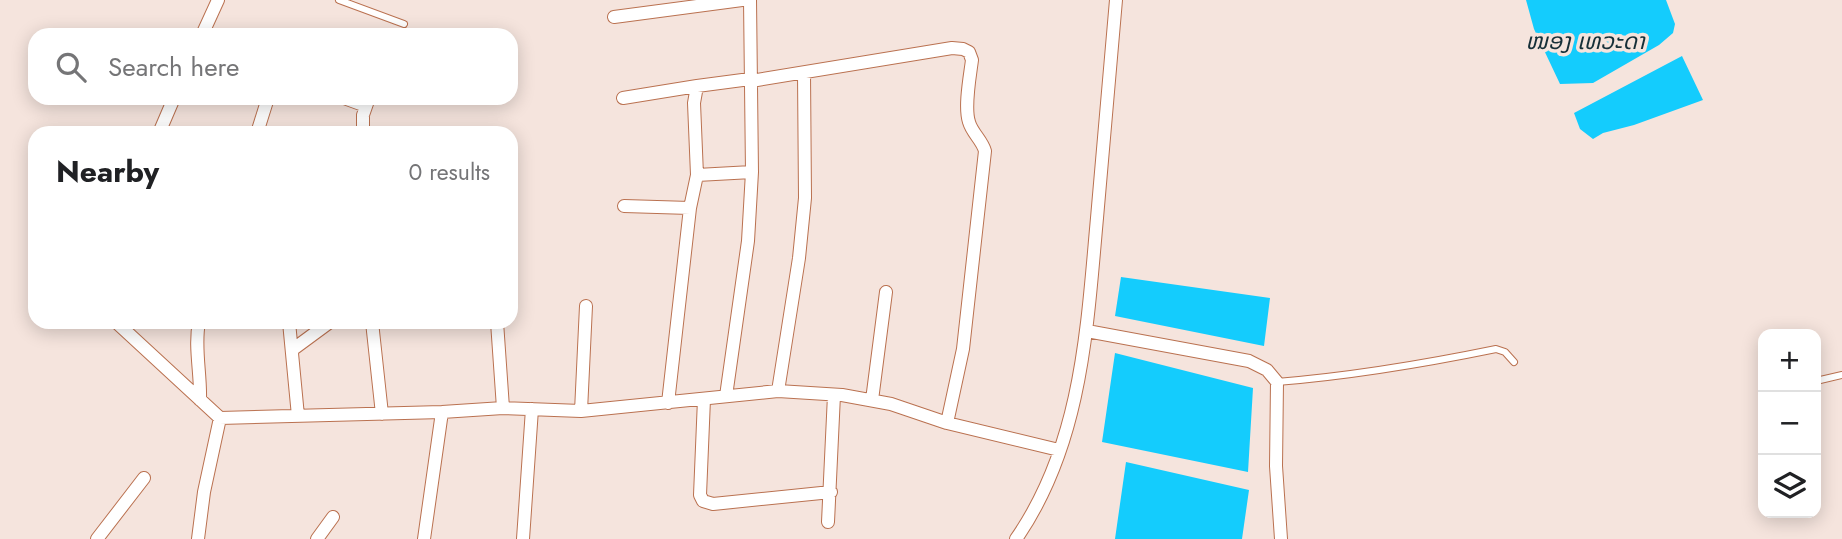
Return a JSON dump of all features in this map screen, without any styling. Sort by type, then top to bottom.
[{"type":"street","points":[[205,28],[218,0]]},
{"type":"street","points":[[614,17],[742,0]]},
{"type":"street","points":[[726,396],[748,241],[751,172],[750,0]]},
{"type":"street","points":[[1016,539],[1044,488],[1076,401],[1087,331],[1116,0]]},
{"type":"street","points":[[623,98],[697,86],[804,74],[952,48],[969,52],[972,60],[967,115],[969,124],[985,151],[963,349],[947,423]]},
{"type":"street","points":[[778,391],[799,258],[805,198],[804,74]]},
{"type":"street","points":[[668,403],[690,208],[697,175],[694,103],[697,86]]},
{"type":"street","points":[[162,126],[171,105]]},
{"type":"street","points":[[259,126],[266,105]]},
{"type":"street","points":[[364,126],[368,105]]},
{"type":"street","points":[[697,175],[751,172]]},
{"type":"street","points":[[624,206],[690,208]]},
{"type":"street","points":[[872,400],[886,292]]},
{"type":"street","points":[[581,411],[586,306]]},
{"type":"street","points":[[124,329],[220,418],[503,408],[581,411],[778,391],[872,400],[947,423],[1059,450]]},
{"type":"street","points":[[198,329],[200,400]]},
{"type":"street","points":[[290,329],[298,416]]},
{"type":"street","points":[[292,350],[320,329]]},
{"type":"street","points":[[373,329],[382,414]]},
{"type":"street","points":[[497,329],[503,408]]},
{"type":"street","points":[[1087,331],[1249,361],[1267,370],[1277,382],[1276,466],[1281,539]]},
{"type":"street","points":[[828,523],[834,395]]},
{"type":"street","points":[[704,399],[700,495],[703,501],[713,504],[831,492]]},
{"type":"street","points":[[523,539],[532,409]]},
{"type":"street","points":[[424,539],[442,412]]},
{"type":"street","points":[[198,539],[204,492],[220,418]]},
{"type":"street","points":[[97,539],[144,478]]},
{"type":"street","points":[[317,539],[333,517]]},
{"type":"lane","points":[[339,0],[404,24]]},
{"type":"lane","points":[[1277,382],[1395,368],[1496,349],[1506,352],[1514,362]]},
{"type":"lane","points":[[1821,380],[1842,375]]},
{"type":"water","name":"ໜອງ ເທວະດາ","points":[[1526,0],[1666,0],[1675,24],[1673,33],[1659,45],[1593,83],[1560,84],[1534,29]]},
{"type":"water","points":[[1682,56],[1703,100],[1634,125],[1603,133],[1593,139],[1580,129],[1574,113]]},
{"type":"water","points":[[1121,277],[1270,298],[1264,346],[1115,316]]},
{"type":"water","points":[[1115,353],[1253,388],[1248,472],[1102,442]]},
{"type":"water","points":[[1126,462],[1249,490],[1242,539],[1115,539]]}]
